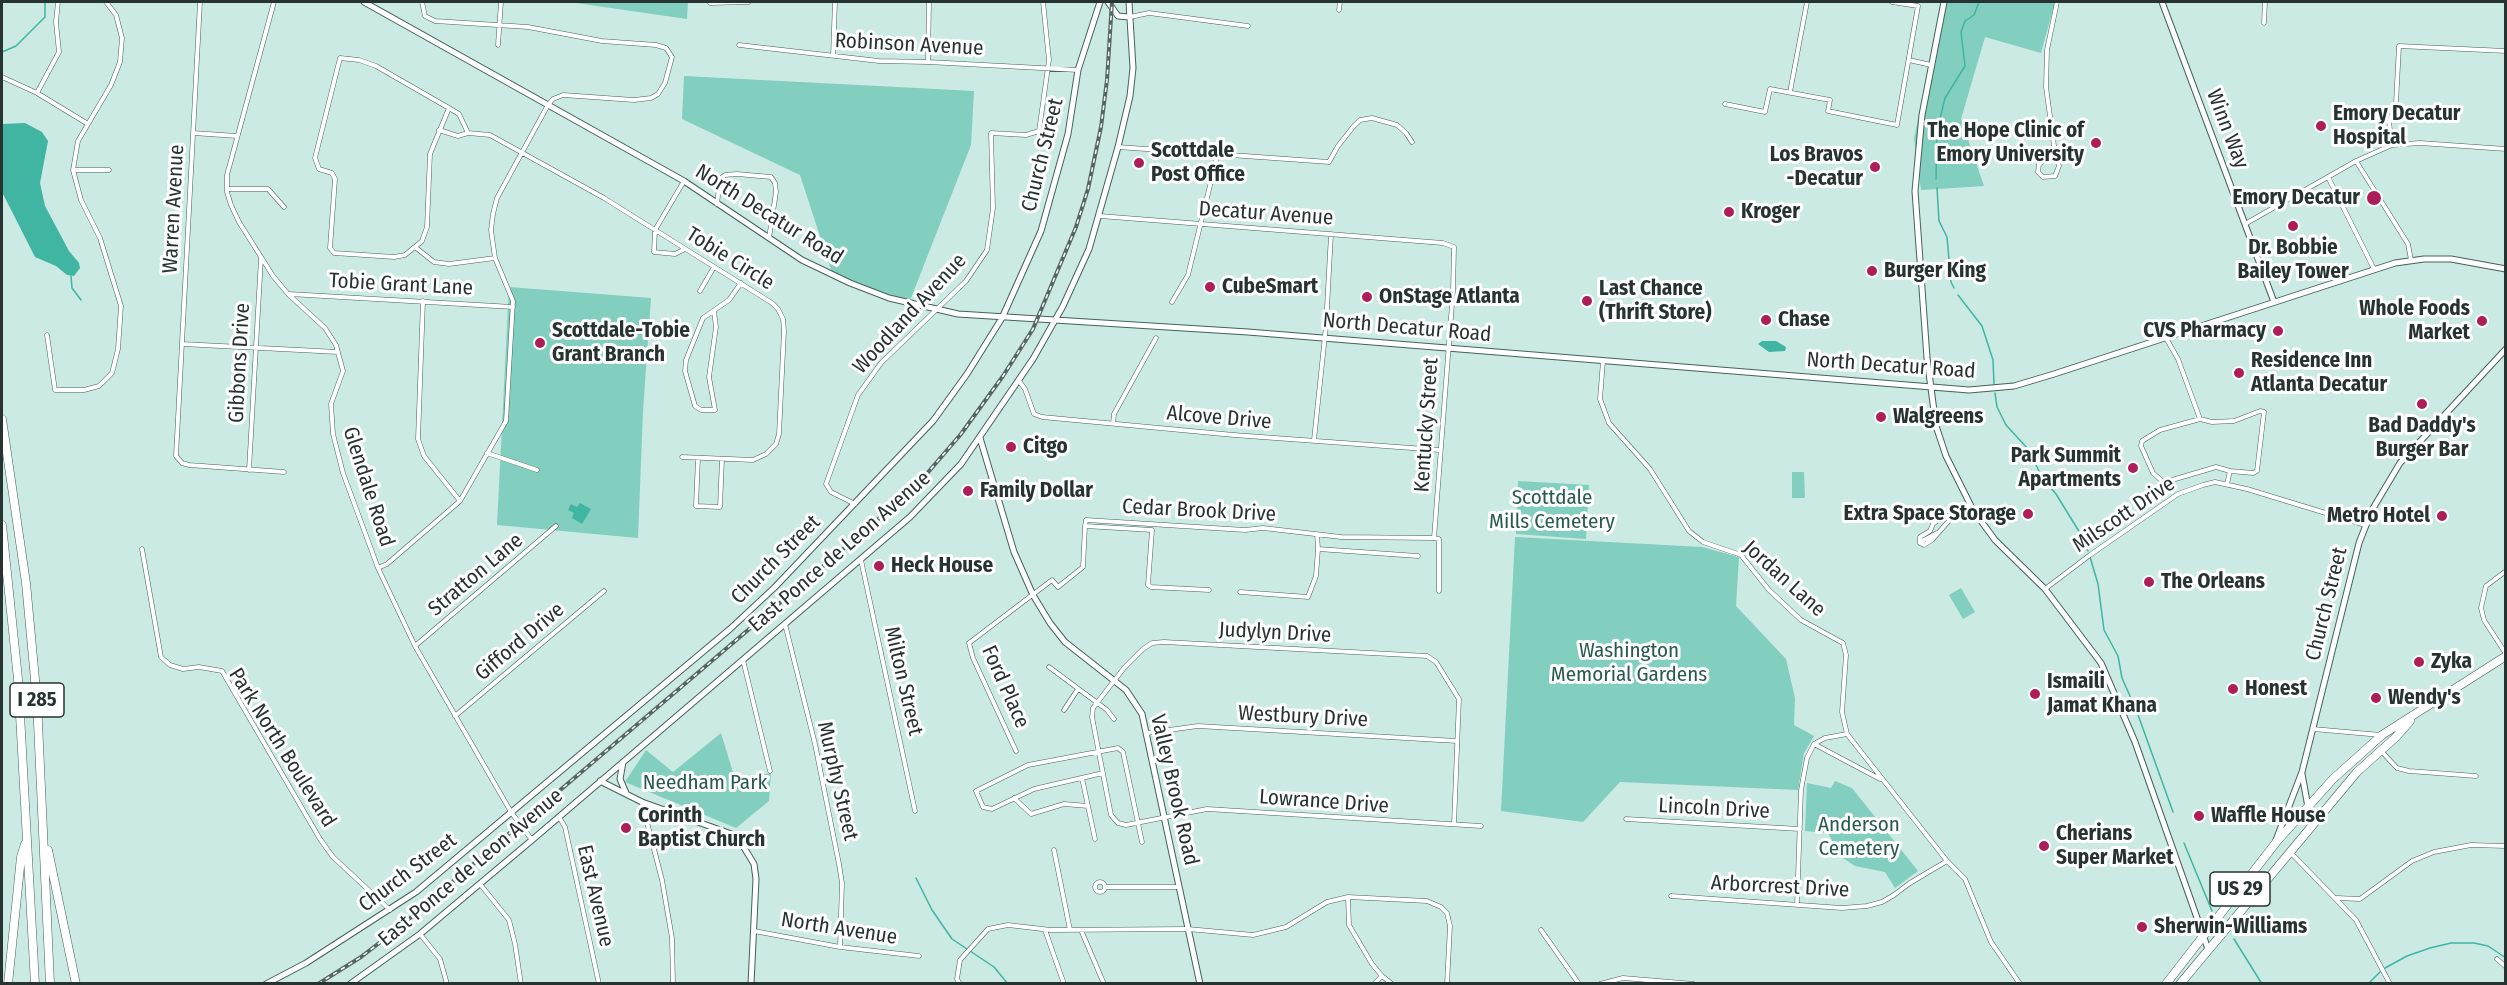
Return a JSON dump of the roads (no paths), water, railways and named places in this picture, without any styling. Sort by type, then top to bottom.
[{"type":"highway","name":"I 285","points":[[2,419],[26,582],[37,701],[50,984]]},
{"type":"highway","name":"I 285","points":[[2,525],[18,678],[35,984]]},
{"type":"highway","name":"US 29","points":[[2166,984],[2271,850],[2333,779],[2382,735],[2413,717],[2505,655]]},
{"type":"highway","name":"US 29","points":[[2180,984],[2357,772],[2396,737],[2413,717]]},
{"type":"highway","points":[[44,826],[76,984]]},
{"type":"highway","points":[[8,984],[21,857],[27,837]]},
{"type":"main road","name":"North Decatur Road","points":[[364,2],[684,181],[802,260],[850,283],[889,298],[936,310],[1002,318],[1323,338],[1969,390],[2013,386],[2374,269],[2411,260],[2451,259],[2505,270]]},
{"type":"main road","name":"Church Street","points":[[266,984],[306,963],[390,911],[433,878],[738,621],[775,587],[939,414],[1002,318],[1041,231],[1068,134],[1078,70],[1100,2]]},
{"type":"main road","points":[[1108,2],[1118,16],[1129,17]]},
{"type":"main road","name":"East Ponce de Leon Avenue","points":[[350,984],[420,934],[861,559],[936,492],[980,438],[1019,381],[1054,321],[1088,251],[1100,216],[1132,80],[1129,2]]},
{"type":"main road","points":[[1944,2],[1918,141],[1915,191],[1930,387],[1936,426],[1946,456],[1970,505],[1995,540],[2045,589],[2101,663],[2166,826],[2208,949]]},
{"type":"main road","name":"Winn Way","points":[[2162,2],[2274,302]]},
{"type":"main road","name":"Church Street","points":[[2271,850],[2302,772],[2365,525],[2383,488],[2400,463],[2505,349]]},
{"type":"main road","name":"Valley Brook Road","points":[[980,438],[1014,552],[1033,595],[1065,642],[1115,680],[1134,700],[1142,714],[1200,984]]},
{"type":"main road","points":[[623,762],[620,779],[627,794]]},
{"type":"main road","name":"Church Street","points":[[2302,772],[2308,807],[2316,820]]},
{"type":"main road","points":[[600,781],[642,802],[737,836],[747,849],[754,864],[756,879],[751,984]]},
{"type":"street","points":[[37,93],[59,52],[56,22],[58,2]]},
{"type":"street","points":[[47,335],[55,390],[84,390],[99,386],[112,373],[118,349],[121,306],[100,238],[81,200],[73,170],[78,141],[111,85],[120,62],[122,38],[118,13],[106,2]]},
{"type":"street","name":"Warren Avenue","points":[[200,2],[176,456],[182,463],[284,472]]},
{"type":"street","name":"Glendale Road","points":[[274,2],[227,175],[227,189],[231,205],[261,257],[288,294],[325,328],[338,352],[343,370],[330,410],[333,434],[343,473],[378,568],[415,646],[511,812],[532,840]]},
{"type":"street","points":[[378,568],[387,564],[460,501],[503,428],[507,414],[513,307],[512,296],[495,258],[491,230],[493,214],[497,198],[548,105],[559,95],[643,100],[651,98],[659,93],[668,74],[672,57],[666,48],[602,41],[528,27],[435,21],[425,16],[422,2]]},
{"type":"street","points":[[498,45],[501,2]]},
{"type":"street","points":[[710,3],[749,2]]},
{"type":"street","points":[[833,56],[835,2]]},
{"type":"street","points":[[928,62],[929,2]]},
{"type":"street","points":[[1043,2],[1048,68]]},
{"type":"street","points":[[1339,10],[1340,2]]},
{"type":"street","points":[[1790,92],[1807,2]]},
{"type":"street","points":[[1725,104],[1765,112],[1770,89],[1830,100],[1828,111],[1897,125],[1918,6],[1892,2]]},
{"type":"street","points":[[2055,153],[2039,164],[2038,172],[2043,177],[2055,176],[2058,171],[2046,89],[2047,50],[2057,2]]},
{"type":"street","points":[[2264,23],[2265,2]]},
{"type":"street","points":[[1129,17],[1149,13],[1248,26]]},
{"type":"street","name":"Robinson Avenue","points":[[739,45],[879,61],[1078,70]]},
{"type":"street","points":[[2392,145],[2389,122],[2396,103],[2399,46],[2505,51]]},
{"type":"street","points":[[449,108],[430,154],[427,227],[422,241],[405,255],[394,257],[334,253],[330,248],[335,179],[332,173],[319,169],[315,158],[340,58],[359,60],[376,66],[449,108],[459,114],[468,133]]},
{"type":"street","points":[[1908,60],[1931,65]]},
{"type":"street","name":"Woodland Avenue","points":[[855,504],[831,492],[826,484],[853,408],[868,378],[966,281],[987,250],[993,208],[991,134],[1026,135],[1039,131],[1048,68]]},
{"type":"street","points":[[2,77],[37,93],[88,124]]},
{"type":"street","points":[[1118,147],[1329,162],[1353,127],[1360,120],[1372,118],[1397,125],[1412,142]]},
{"type":"street","name":"Tobie Circle","points":[[439,130],[458,136],[468,133],[490,135],[656,230],[772,303],[783,319],[779,434],[776,444],[766,454],[753,460],[682,457]]},
{"type":"street","points":[[193,133],[237,136]]},
{"type":"street","points":[[2245,224],[2356,161],[2392,145],[2420,143],[2505,149]]},
{"type":"street","points":[[1172,302],[1188,275],[1218,153]]},
{"type":"street","points":[[2356,161],[2404,236],[2411,260]]},
{"type":"street","points":[[73,170],[109,170]]},
{"type":"street","points":[[717,204],[720,184],[725,175],[768,175],[774,179],[776,188],[768,238]]},
{"type":"street","points":[[2328,177],[2374,269]]},
{"type":"street","points":[[684,181],[656,230],[654,252],[675,254],[686,249]]},
{"type":"street","points":[[227,189],[268,189],[284,207]]},
{"type":"street","name":"Decatur Avenue","points":[[1100,216],[1431,242]]},
{"type":"street","points":[[1314,440],[1332,234]]},
{"type":"street","name":"Kentucky Street","points":[[1431,242],[1452,245],[1455,251],[1434,538],[1439,539],[1439,591]]},
{"type":"street","points":[[415,247],[434,262],[449,264],[495,258]]},
{"type":"street","name":"Gibbons Drive","points":[[249,470],[261,257]]},
{"type":"street","points":[[700,291],[714,267]]},
{"type":"street","points":[[714,311],[717,327],[709,377],[715,410],[701,410],[695,406],[685,371],[686,360],[703,318],[729,300],[741,284]]},
{"type":"street","name":"Tobie Grant Lane","points":[[288,294],[513,307]]},
{"type":"street","points":[[423,301],[418,440],[424,456],[460,501]]},
{"type":"street","points":[[2166,337],[2178,359],[2200,419]]},
{"type":"street","points":[[1113,424],[1114,414],[1156,338]]},
{"type":"street","points":[[182,344],[338,352]]},
{"type":"street","name":"Jordan Lane","points":[[1603,360],[1600,399],[1609,423],[1650,469],[1689,531],[1703,542],[1741,555],[1769,590],[1801,620],[1843,643],[1846,655],[1842,712],[1848,734],[1947,861],[1958,870],[1968,884],[1991,942],[2020,984]]},
{"type":"street","name":"Alcove Drive","points":[[1019,381],[1025,389],[1036,416],[1439,450]]},
{"type":"street","points":[[2260,411],[2264,412],[2257,471],[2253,473],[2230,471],[2216,467],[2162,481],[2153,473],[2141,446],[2142,441],[2160,430],[2200,419],[2212,422],[2234,421],[2260,411]]},
{"type":"street","points":[[487,453],[537,470]]},
{"type":"street","points":[[698,458],[696,506],[720,507],[722,459]]},
{"type":"street","points":[[2228,484],[2230,471]]},
{"type":"street","name":"Milscott Drive","points":[[2045,589],[2178,494],[2203,485],[2228,484],[2365,525]]},
{"type":"street","points":[[1955,514],[1941,532],[1924,545],[1920,543],[1920,537],[1930,531],[1933,524],[1942,517],[1955,514],[1970,505]]},
{"type":"street","name":"Cedar Brook Drive","points":[[1209,590],[1150,588],[1148,585],[1152,531],[1085,526],[1086,520],[1245,530],[1257,528],[1341,537],[1434,538]]},
{"type":"street","points":[[1152,531],[1153,525]]},
{"type":"street","name":"Stratton Lane","points":[[415,646],[556,526]]},
{"type":"street","points":[[1033,595],[1052,580],[1058,588],[1083,567],[1085,526]]},
{"type":"street","points":[[1240,592],[1308,597],[1316,576],[1317,534]]},
{"type":"street","name":"Park North Boulevard","points":[[142,549],[161,657],[170,665],[183,669],[200,667],[222,671],[320,839],[333,857],[390,911]]},
{"type":"street","points":[[1318,549],[1418,556]]},
{"type":"street","name":"Milton Street","points":[[861,559],[915,810]]},
{"type":"street","points":[[2505,571],[2486,586],[2481,608],[2484,620],[2505,655]]},
{"type":"street","name":"Gifford Drive","points":[[455,716],[604,591]]},
{"type":"street","name":"Ford Place","points":[[1016,751],[973,658],[969,643],[1033,595]]},
{"type":"street","name":"Murphy Street","points":[[785,624],[815,744],[839,864],[842,883],[840,947]]},
{"type":"street","name":"Judylyn Drive","points":[[1097,703],[1143,649],[1152,644],[1164,642],[1427,656],[1436,662],[1460,699],[1457,741]]},
{"type":"street","points":[[743,659],[770,771]]},
{"type":"street","points":[[1049,667],[1107,710],[1114,719]]},
{"type":"street","points":[[1064,710],[1078,689]]},
{"type":"street","points":[[1097,703],[1092,717],[1112,815],[1118,823],[1126,825],[1138,822]]},
{"type":"street","name":"Westbury Drive","points":[[1147,733],[1198,726],[1457,741]]},
{"type":"street","points":[[2313,729],[2382,735]]},
{"type":"street","points":[[1797,905],[1803,777],[1807,758],[1814,744],[1825,738],[1848,734]]},
{"type":"street","points":[[1454,824],[1457,741]]},
{"type":"street","points":[[1814,744],[1884,781]]},
{"type":"street","points":[[1103,773],[1034,789],[992,809],[983,807],[976,791],[1028,765],[1118,748],[1123,752],[1142,842]]},
{"type":"street","points":[[2381,751],[2397,768],[2475,776]]},
{"type":"street","points":[[1082,778],[1095,839]]},
{"type":"street","points":[[1014,798],[1031,814],[1064,804],[1088,806]]},
{"type":"street","points":[[642,802],[662,879],[672,938],[673,984]]},
{"type":"street","name":"Lowrance Drive","points":[[1138,822],[1207,810],[1482,826]]},
{"type":"street","name":"East Avenue","points":[[559,816],[565,828],[599,984]]},
{"type":"street","name":"Lincoln Drive","points":[[1626,819],[1800,829]]},
{"type":"street","points":[[2337,898],[2360,899],[2412,861],[2434,852],[2470,845],[2505,846]]},
{"type":"street","points":[[1054,850],[1070,930]]},
{"type":"street","points":[[2289,851],[2337,898],[2365,932],[2390,984]]},
{"type":"street","name":"Arborcrest Drive","points":[[1671,896],[1842,908],[1882,902],[1947,861]]},
{"type":"street","points":[[480,884],[508,920],[515,944],[521,984]]},
{"type":"street","points":[[1105,887],[1180,887]]},
{"type":"street","points":[[1347,897],[1349,925],[1382,976],[1392,984]]},
{"type":"street","points":[[960,984],[957,979],[960,960],[988,929],[1008,925],[1045,930],[1188,929],[1253,935],[1268,933],[1306,917],[1327,902],[1347,897],[1427,901],[1441,907],[1450,920],[1447,984]]},
{"type":"street","points":[[1045,930],[1064,984]]},
{"type":"street","points":[[1081,930],[1104,984]]},
{"type":"street","points":[[1541,930],[1579,984]]},
{"type":"street","name":"North Avenue","points":[[754,931],[840,947],[919,956]]},
{"type":"street","points":[[420,934],[440,959],[447,984]]},
{"type":"street","points":[[2497,959],[2505,967]]},
{"type":"street","points":[[1374,984],[1382,976]]},
{"type":"street","points":[[1600,984],[1623,978],[1694,984]]},
{"type":"waterway","points":[[2,52],[16,46],[45,17],[45,2]]},
{"type":"waterway","points":[[1936,179],[1937,131],[1945,98],[1965,66],[1961,32],[1965,21],[1974,15],[1979,2]]},
{"type":"waterway","points":[[1937,188],[1939,221],[1947,237],[1951,282],[1954,288]]},
{"type":"waterway","points":[[71,276],[72,288],[81,300]]},
{"type":"waterway","points":[[1958,295],[1982,326],[1993,360],[1994,384]]},
{"type":"waterway","points":[[1995,393],[1997,407],[2006,425],[2028,449],[2043,479],[2056,494],[2080,533],[2088,551]]},
{"type":"waterway","points":[[2090,557],[2098,584],[2104,630],[2118,656],[2122,678],[2137,712],[2173,812]]},
{"type":"waterway","points":[[2184,843],[2212,911]]},
{"type":"waterway","points":[[916,878],[932,910],[952,939],[994,967],[1008,984]]},
{"type":"waterway","points":[[2234,939],[2262,984]]},
{"type":"waterway","points":[[2385,968],[2407,956],[2451,943],[2474,943],[2488,946],[2506,958]]},
{"type":"waterway","points":[[2368,984],[2380,972]]},
{"type":"railway","points":[[318,984],[361,957],[396,930],[883,515],[924,477],[961,434],[1003,376],[1033,329],[1076,227],[1088,189],[1101,127],[1107,80],[1112,2]]},
{"type":"place","name":"Emory Decatur Hospital","points":[[2321,126]]},
{"type":"place","name":"The Hope Clinic of Emory University","points":[[2096,143]]},
{"type":"place","name":"Scottdale Post Office","points":[[1139,163]]},
{"type":"place","name":"Los Bravos -Decatur","points":[[1875,167]]},
{"type":"place","name":"Emory Decatur","points":[[2374,198]]},
{"type":"place","name":"Kroger","points":[[1729,212]]},
{"type":"place","name":"Dr. Bobbie Bailey Tower","points":[[2293,226]]},
{"type":"place","name":"Burger King","points":[[1872,271]]},
{"type":"place","name":"CubeSmart","points":[[1210,287]]},
{"type":"place","name":"OnStage Atlanta","points":[[1367,297]]},
{"type":"place","name":"Last Chance (Thrift Store)","points":[[1587,301]]},
{"type":"place","name":"Chase","points":[[1766,320]]},
{"type":"place","name":"Whole Foods Market","points":[[2482,321]]},
{"type":"place","name":"CVS Pharmacy","points":[[2278,331]]},
{"type":"place","name":"Scottdale-Tobie Grant Branch","points":[[540,343]]},
{"type":"place","name":"Residence Inn Atlanta Decatur","points":[[2239,373]]},
{"type":"place","name":"Bad Daddy's Burger Bar","points":[[2422,404]]},
{"type":"place","name":"Walgreens","points":[[1881,417]]},
{"type":"place","name":"Citgo","points":[[1011,447]]},
{"type":"place","name":"Park Summit Apartments","points":[[2133,468]]},
{"type":"place","name":"Family Dollar","points":[[968,491]]},
{"type":"place","name":"Extra Space Storage","points":[[2028,514]]},
{"type":"place","name":"Metro Hotel","points":[[2442,516]]},
{"type":"place","name":"Heck House","points":[[879,566]]},
{"type":"place","name":"The Orleans","points":[[2149,582]]},
{"type":"place","name":"Zyka","points":[[2419,662]]},
{"type":"place","name":"Honest","points":[[2233,689]]},
{"type":"place","name":"Ismaili Jamat Khana","points":[[2035,694]]},
{"type":"place","name":"Wendy's","points":[[2376,698]]},
{"type":"place","name":"Waffle House","points":[[2199,816]]},
{"type":"place","name":"Corinth Baptist Church","points":[[626,828]]},
{"type":"place","name":"Cherians Super Market","points":[[2044,846]]},
{"type":"place","name":"Sherwin-Williams","points":[[2142,927]]},
{"type":"park label","name":"Scottdale Mills Cemetery","points":[[1552,510]]},
{"type":"park label","name":"Washington Memorial Gardens","points":[[1629,663]]},
{"type":"park label","name":"Needham Park","points":[[705,783]]},
{"type":"park label","name":"Anderson Cemetery","points":[[1859,837]]}]
